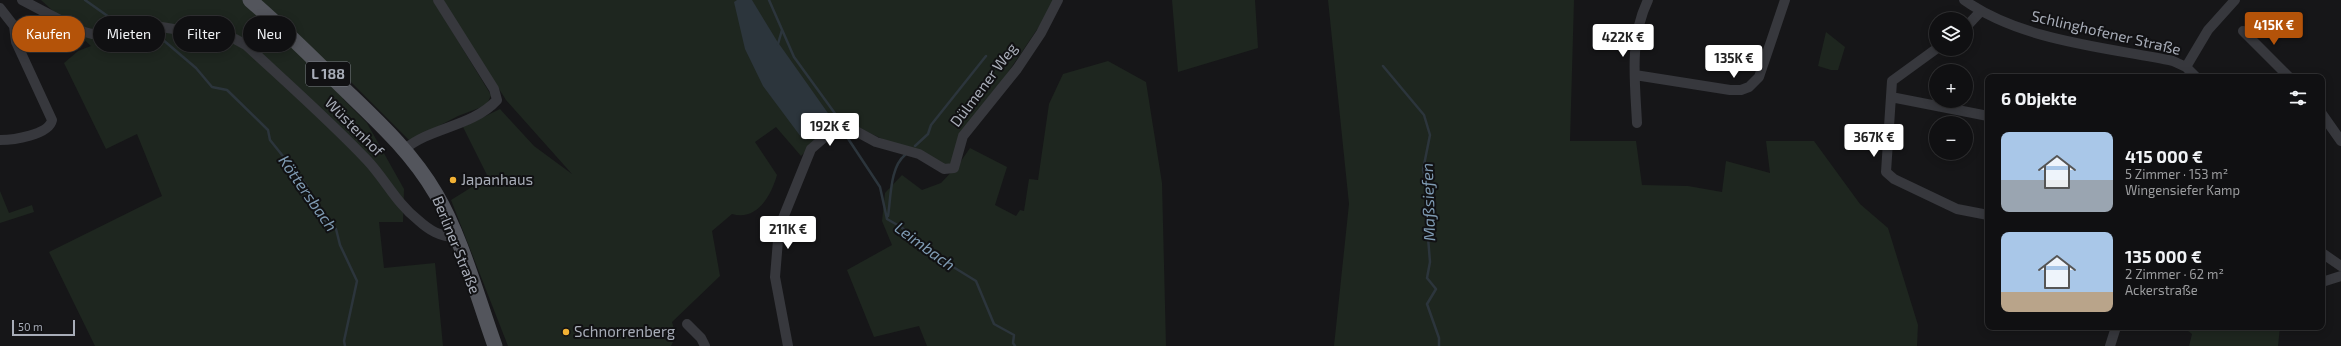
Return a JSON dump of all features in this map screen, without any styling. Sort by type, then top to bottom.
[{"type":"main road","name":"Berliner Straße","points":[[250,0],[404,149],[436,194],[456,237],[495,346]]},
{"type":"street","name":"Wüstenhof","points":[[22,0],[81,31],[92,34],[143,24],[235,39],[246,45],[324,116],[380,175],[412,215],[433,232],[444,236],[456,237]]},
{"type":"street","points":[[404,149],[420,139],[474,117],[497,100],[494,89],[438,0]]},
{"type":"street","name":"Dülmener Weg","points":[[788,346],[775,277],[779,228],[811,149],[841,123],[876,142],[919,154],[944,169],[954,168],[963,136],[1017,69],[1041,33],[1058,0]]},
{"type":"street","points":[[1637,123],[1635,75],[1636,36],[1642,11],[1648,0]]},
{"type":"street","points":[[1635,75],[1730,90],[1741,90],[1749,87],[1759,77],[1786,0]]},
{"type":"street","name":"Schlinghofener Straße","points":[[1964,0],[1980,12],[2016,28],[2041,35],[2173,61],[2186,67],[2193,74]]},
{"type":"street","points":[[2186,67],[2208,30],[2235,0]]},
{"type":"street","points":[[0,8],[14,26],[16,42],[52,120],[48,126],[26,138],[0,140]]},
{"type":"street","points":[[1973,20],[1980,12]]},
{"type":"street","points":[[2243,31],[2286,74]]},
{"type":"street","points":[[1929,54],[1892,81],[1886,172],[1894,179],[1957,209],[1985,214]]},
{"type":"street","points":[[1891,97],[1985,115]]},
{"type":"street","points":[[2325,118],[2341,141]]},
{"type":"street","points":[[2325,255],[2341,266]]},
{"type":"street","points":[[2325,281],[2341,276]]},
{"type":"street","points":[[687,324],[701,338],[705,346]]},
{"type":"street","points":[[2110,346],[2115,330]]},
{"type":"shaded area","points":[[41,0],[433,0],[491,95],[487,105],[458,116],[410,141],[349,80],[343,99],[367,123],[404,189],[403,222],[379,222],[384,268],[435,263],[443,346],[95,346],[49,252],[162,196],[137,134],[106,149],[64,63],[77,52],[85,52],[85,48],[91,46],[85,40],[85,16],[58,16]]},
{"type":"shaded area","points":[[443,0],[1057,0],[969,130],[956,164],[944,169],[835,116],[837,121],[801,156],[776,127],[755,142],[777,175],[771,191],[762,205],[756,210],[749,214],[732,214],[712,231],[720,276],[672,322],[676,336],[671,346],[508,346],[451,200],[488,177],[463,127],[500,109],[534,146],[572,174],[506,100]]},
{"type":"shaded area","points":[[737,0],[752,0],[777,41],[830,116],[806,140],[801,137],[763,86],[745,49],[734,2]]},
{"type":"shaded area","points":[[1172,0],[1255,0],[1258,48],[1178,72]]},
{"type":"shaded area","points":[[1328,0],[1574,0],[1570,141],[1636,141],[1642,185],[1688,186],[1722,192],[1726,161],[1770,173],[1766,141],[1814,141],[1860,204],[1888,228],[1918,325],[1917,346],[1334,346],[1349,204]]},
{"type":"shaded area","points":[[1826,32],[1845,47],[1838,70],[1831,70],[1818,66]]},
{"type":"shaded area","points":[[1108,61],[1146,82],[1162,183],[1166,346],[927,346],[919,326],[874,337],[847,270],[892,245],[882,221],[885,193],[902,175],[922,190],[941,183],[959,164],[970,148],[1007,167],[995,205],[1016,216],[1020,210],[1024,211],[1029,179],[1038,180],[1049,104],[1063,74]]},
{"type":"shaded area","points":[[0,191],[9,213],[32,205],[34,212],[0,223]]},
{"type":"shaded area","points":[[2187,330],[2280,330],[2278,346],[2189,346],[2192,334]]},
{"type":"waterway","name":"Köttersbach","points":[[85,0],[108,16]]},
{"type":"waterway","name":"Leimbach","points":[[769,0],[794,57],[839,119]]},
{"type":"waterway","name":"Leimbach","points":[[778,44],[782,30]]},
{"type":"waterway","name":"Köttersbach","points":[[165,42],[196,68],[212,87],[227,90],[268,130],[270,140],[307,186],[312,203],[323,220],[336,229],[340,245],[357,281],[344,341],[345,346]]},
{"type":"waterway","points":[[915,146],[928,134],[931,125],[986,56]]},
{"type":"waterway","name":"Maßsiefen","points":[[1383,66],[1424,115],[1430,135],[1423,170],[1427,186],[1427,225],[1430,262],[1427,278],[1436,289],[1427,304],[1439,338],[1439,346]]},
{"type":"waterway","name":"Leimbach","points":[[828,115],[838,119]]},
{"type":"waterway","name":"Leimbach","points":[[845,134],[880,187],[887,219],[901,227],[937,257],[976,281],[994,324],[1014,335],[1013,343],[1015,346]]},
{"type":"waterway","points":[[888,216],[892,183],[896,167],[905,155]]},
{"type":"place","name":"Japanhaus","points":[[453,180]]},
{"type":"place","name":"Schnorrenberg","points":[[566,332]]}]
